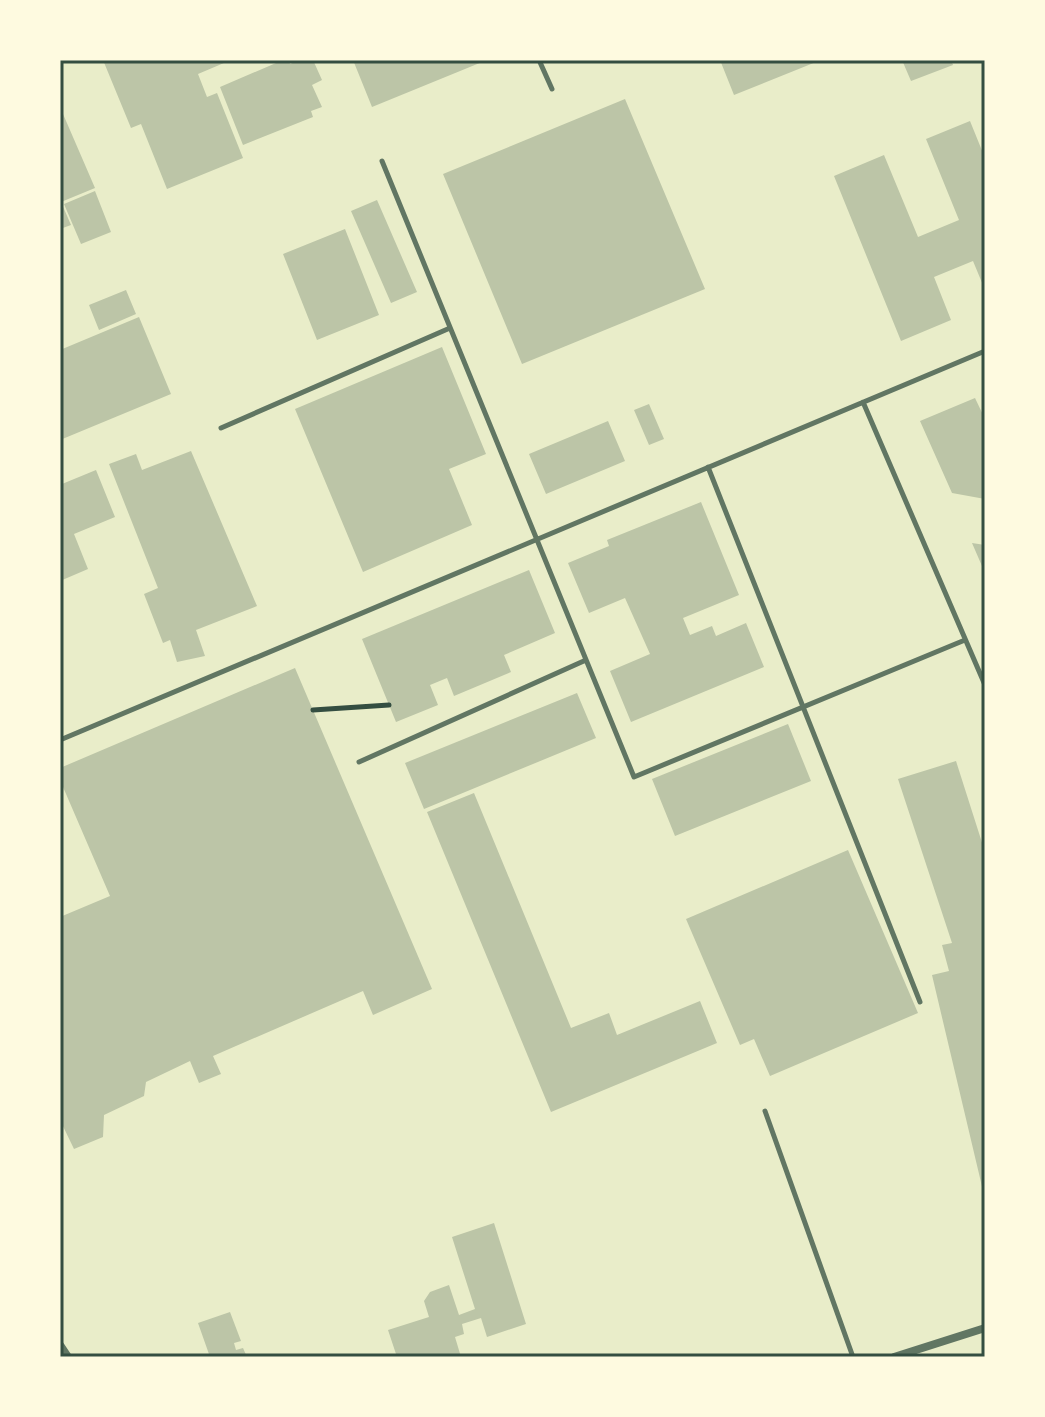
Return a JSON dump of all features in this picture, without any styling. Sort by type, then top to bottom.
[{"type":"street","points":[[894,1357],[985,1328]]},
{"type":"street","points":[[60,1345],[68,1357]]},
{"type":"lane","points":[[539,60],[552,89]]},
{"type":"lane","points":[[382,161],[634,777],[965,640]]},
{"type":"lane","points":[[221,428],[450,328]]},
{"type":"lane","points":[[60,740],[985,351]]},
{"type":"lane","points":[[863,402],[985,685]]},
{"type":"lane","points":[[708,467],[920,1002]]},
{"type":"lane","points":[[359,762],[586,660]]},
{"type":"lane","points":[[765,1111],[853,1357]]},
{"type":"path","points":[[313,710],[389,705]]},
{"type":"building","points":[[103,60],[231,60],[198,74],[207,97],[217,93],[243,158],[167,189],[141,124],[131,128]]},
{"type":"building","points":[[289,60],[290,64],[313,60],[322,80],[312,85],[322,107],[311,111],[313,117],[243,145],[220,87]]},
{"type":"building","points":[[353,60],[487,60],[372,107]]},
{"type":"building","points":[[720,60],[821,60],[734,95]]},
{"type":"building","points":[[902,60],[951,60],[953,65],[911,81]]},
{"type":"building","points":[[625,99],[705,289],[522,364],[443,174]]},
{"type":"building","points":[[60,107],[95,188],[61,202],[71,225],[60,229]]},
{"type":"building","points":[[970,121],[985,158],[985,290],[973,261],[934,277],[951,320],[901,341],[834,176],[884,155],[918,237],[959,220],[926,139]]},
{"type":"building","points":[[95,191],[111,232],[81,244],[64,204]]},
{"type":"building","points":[[377,200],[417,292],[391,303],[351,211]]},
{"type":"building","points":[[345,229],[379,315],[317,340],[283,254]]},
{"type":"building","points":[[126,290],[136,314],[99,330],[89,305]]},
{"type":"building","points":[[139,317],[171,394],[60,440],[60,350]]},
{"type":"building","points":[[442,347],[486,454],[449,469],[472,525],[363,572],[295,409]]},
{"type":"building","points":[[975,398],[985,419],[985,499],[952,493],[920,421]]},
{"type":"building","points":[[649,404],[664,439],[649,445],[634,410]]},
{"type":"building","points":[[608,421],[625,461],[546,494],[529,454]]},
{"type":"building","points":[[191,451],[257,606],[196,630],[205,656],[177,662],[170,640],[163,643],[144,594],[158,588],[109,464],[136,454],[142,470]]},
{"type":"building","points":[[96,470],[115,517],[74,534],[88,569],[60,581],[60,478],[62,484]]},
{"type":"building","points":[[701,502],[739,595],[683,618],[690,635],[712,626],[716,636],[746,623],[764,667],[631,722],[610,671],[650,654],[625,598],[589,613],[568,563],[609,546],[607,540]]},
{"type":"building","points":[[972,543],[985,545],[985,573]]},
{"type":"building","points":[[529,570],[555,633],[504,655],[511,672],[454,696],[447,678],[430,685],[438,705],[396,722],[362,639]]},
{"type":"building","points":[[295,668],[432,989],[373,1015],[363,991],[213,1056],[221,1074],[199,1083],[190,1061],[146,1082],[144,1096],[104,1115],[103,1137],[74,1149],[60,1120],[60,917],[110,896],[60,780],[60,768]]},
{"type":"building","points":[[577,693],[596,738],[424,809],[405,763]]},
{"type":"building","points":[[788,724],[811,781],[675,836],[652,779]]},
{"type":"building","points":[[956,761],[985,852],[984,1195],[932,975],[949,971],[942,945],[952,943],[898,779]]},
{"type":"building","points":[[474,793],[571,1028],[609,1013],[617,1035],[700,1001],[717,1043],[551,1112],[427,812]]},
{"type":"building","points":[[848,850],[918,1013],[770,1076],[754,1039],[740,1045],[686,919]]},
{"type":"building","points":[[494,1223],[526,1324],[487,1337],[481,1318],[462,1324],[464,1334],[455,1337],[461,1357],[397,1357],[388,1330],[429,1317],[424,1301],[430,1292],[449,1285],[459,1315],[475,1309],[452,1237]]},
{"type":"building","points":[[230,1312],[241,1341],[234,1343],[236,1350],[243,1348],[247,1357],[210,1357],[198,1323]]}]
